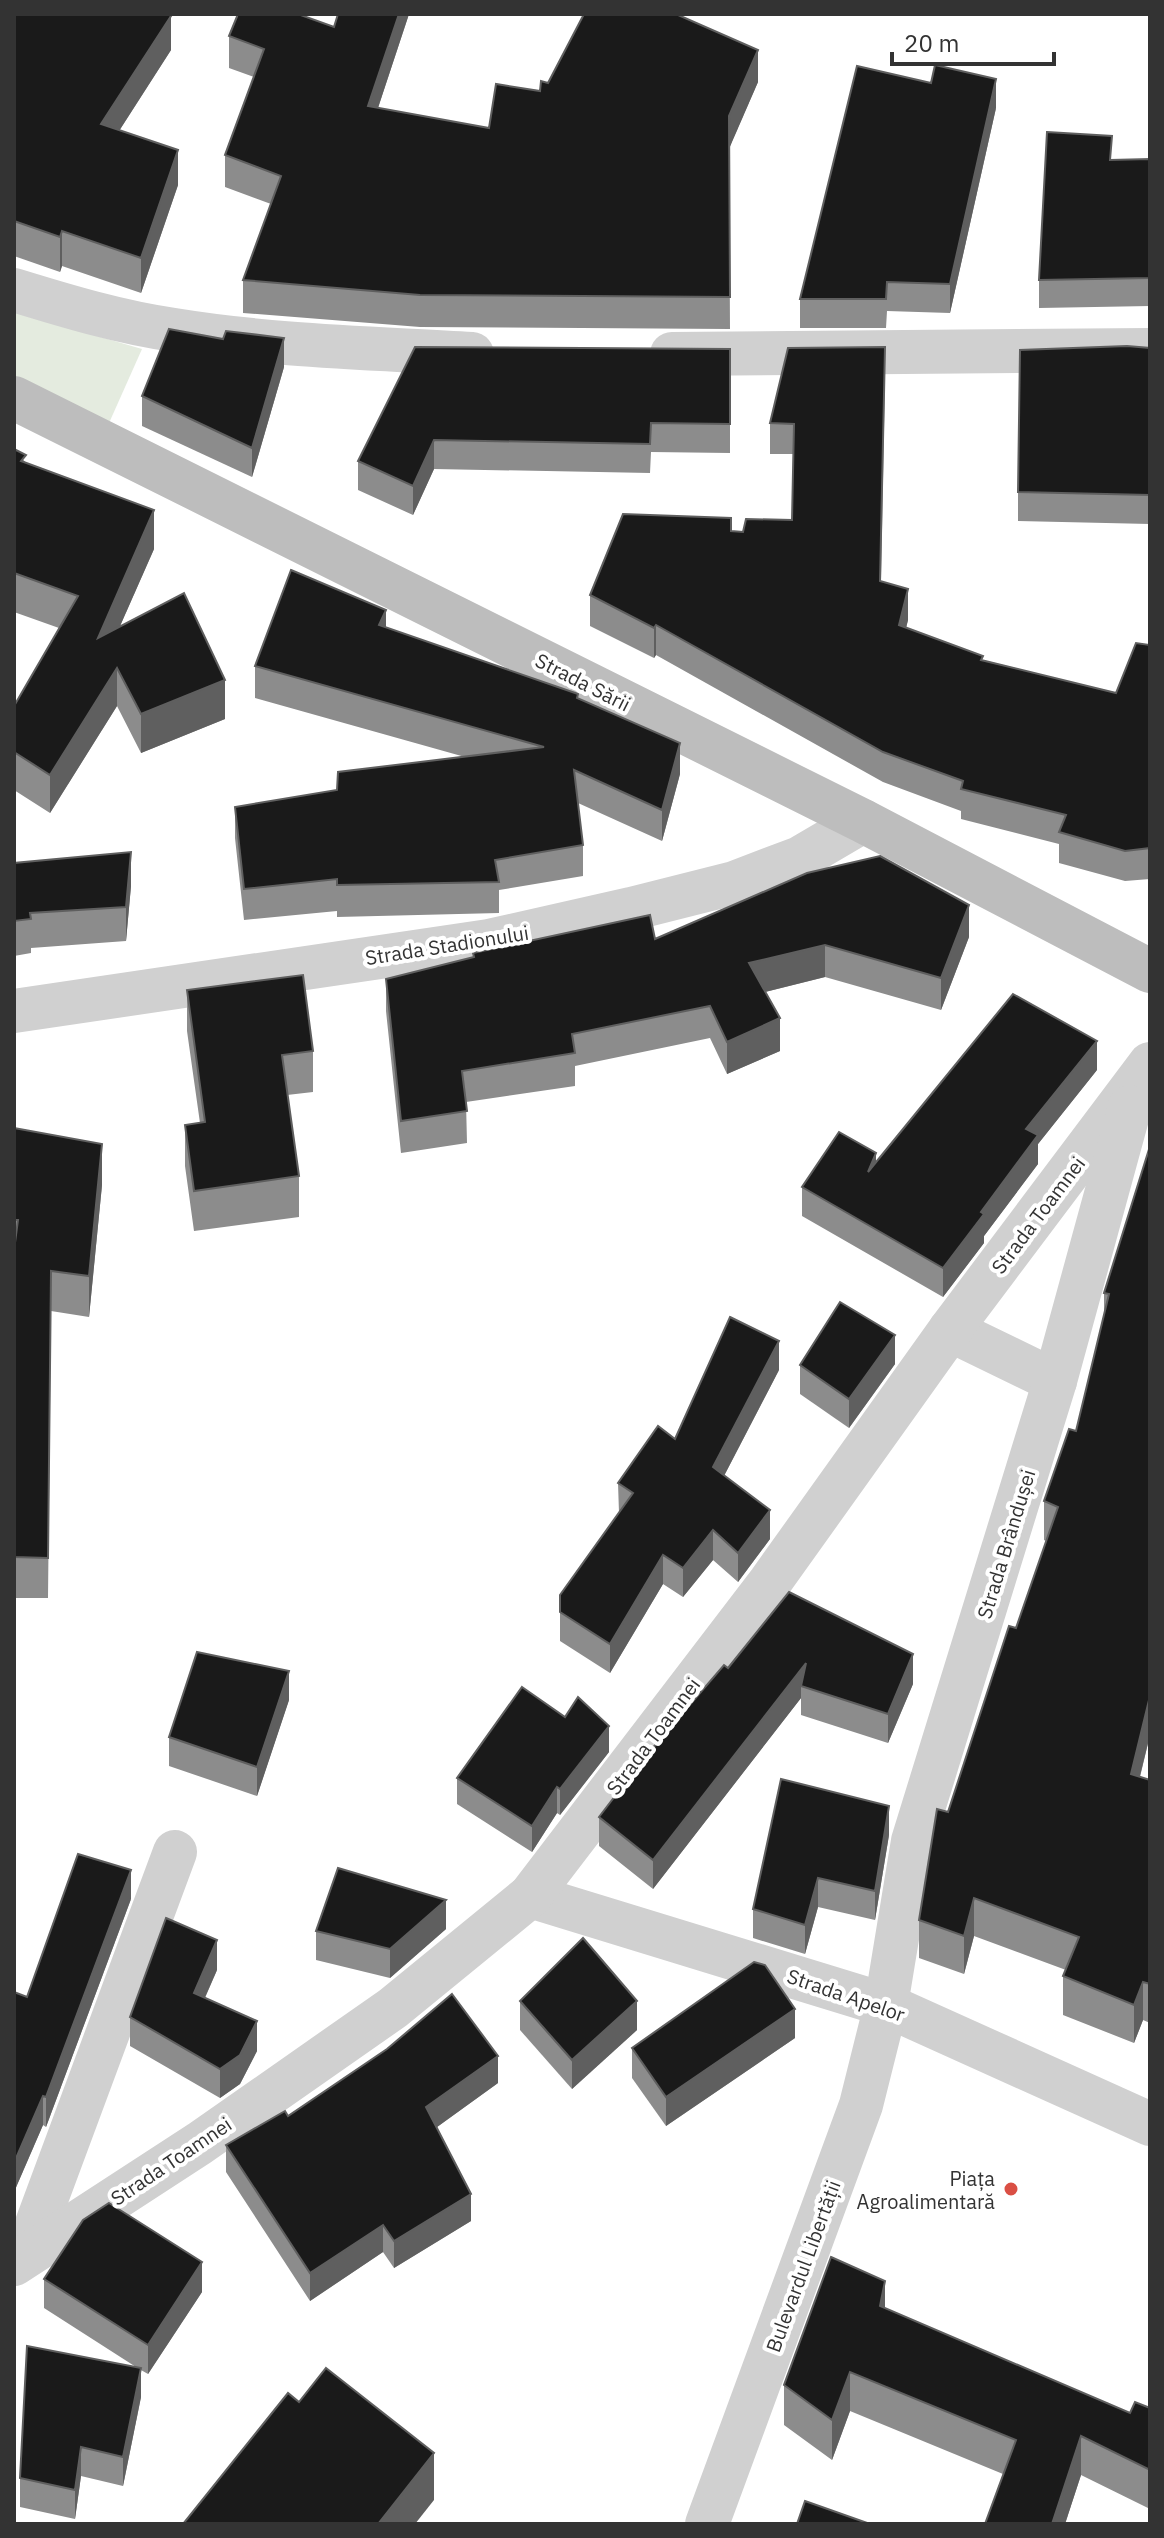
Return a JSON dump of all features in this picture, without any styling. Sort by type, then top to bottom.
[{"type":"street","points":[[14,290],[74,309],[171,330],[241,339],[517,354]]},
{"type":"street","points":[[628,354],[1150,350]]},
{"type":"street","name":"Strada Sării","points":[[14,398],[863,821],[1150,971]]},
{"type":"street","name":"Strada Stadionului","points":[[14,1011],[489,941],[734,883],[786,863],[863,821]]},
{"type":"street","name":"Strada Toamnei","points":[[20,2260],[200,2143],[393,2008],[530,1896],[770,1582],[950,1330],[1143,1075]]},
{"type":"street","name":"Strada Brândușei","points":[[886,2005],[913,1841],[1055,1381],[1143,1075]]},
{"type":"street","points":[[950,1330],[1055,1381]]},
{"type":"street","points":[[20,2260],[175,1852]]},
{"type":"street","name":"Strada Apelor","points":[[530,1896],[886,2005],[1150,2124]]},
{"type":"street","name":"Bulevardul Libertății","points":[[707,2524],[856,2119],[886,2005]]},
{"type":"shaded area","points":[[14,312],[142,349],[101,441],[14,398]]},
{"type":"building","points":[[14,14],[171,16],[101,124],[178,150],[141,258],[62,231],[60,237],[14,221]]},
{"type":"building","points":[[238,14],[298,14],[334,27],[338,14],[399,14],[368,106],[489,128],[496,84],[540,91],[541,81],[548,83],[584,14],[676,14],[758,50],[729,116],[730,297],[420,295],[243,280],[281,176],[225,155],[264,49],[229,36]]},
{"type":"building","points":[[935,65],[996,79],[950,284],[887,282],[886,299],[800,299],[857,66],[931,83]]},
{"type":"building","points":[[1047,132],[1112,136],[1110,160],[1150,159],[1150,278],[1039,280]]},
{"type":"building","points":[[169,329],[223,339],[226,331],[284,338],[252,448],[142,396]]},
{"type":"building","points":[[415,347],[730,349],[730,424],[651,423],[650,444],[434,440],[413,486],[358,461]]},
{"type":"building","points":[[885,347],[880,581],[908,589],[899,625],[983,656],[981,660],[1116,693],[1136,643],[1150,645],[1150,848],[1125,851],[1059,832],[1066,815],[961,789],[963,781],[883,752],[656,625],[654,628],[590,595],[623,514],[731,518],[731,531],[743,532],[746,519],[792,520],[794,424],[770,423],[788,348]]},
{"type":"building","points":[[1150,348],[1150,495],[1018,492],[1020,350]]},
{"type":"building","points":[[14,449],[26,455],[21,461],[154,510],[98,638],[184,593],[225,680],[141,714],[117,668],[50,775],[14,752],[14,706],[78,596],[14,573]]},
{"type":"building","points":[[291,570],[386,610],[379,625],[578,694],[577,698],[680,743],[662,810],[574,770],[583,845],[495,860],[499,882],[337,885],[337,879],[244,889],[235,807],[337,790],[338,772],[544,747],[255,666]]},
{"type":"building","points":[[131,852],[126,907],[30,913],[31,919],[14,921],[14,863]]},
{"type":"building","points":[[880,856],[969,905],[941,978],[825,945],[749,963],[780,1018],[727,1042],[710,1006],[572,1034],[575,1053],[462,1071],[467,1111],[401,1121],[386,979],[474,957],[473,953],[650,915],[655,939],[807,873]]},
{"type":"building","points":[[303,975],[313,1051],[282,1055],[299,1176],[194,1191],[185,1125],[205,1122],[187,990]]},
{"type":"building","points":[[1013,994],[1097,1041],[1026,1129],[1038,1135],[943,1268],[802,1187],[839,1132],[876,1153],[868,1172]]},
{"type":"building","points":[[14,1128],[102,1144],[89,1276],[51,1271],[48,1558],[14,1557],[14,1250],[18,1220],[14,1220]]},
{"type":"building","points":[[1150,1146],[1150,1696],[1131,1774],[1150,1780],[1150,1984],[1143,1982],[1134,2005],[1063,1976],[1079,1937],[974,1898],[964,1936],[919,1920],[937,1809],[948,1812],[1009,1626],[1016,1628],[1058,1507],[1044,1501],[1069,1429],[1076,1431],[1109,1294],[1104,1293]]},
{"type":"building","points":[[840,1302],[895,1335],[849,1399],[800,1365]]},
{"type":"building","points":[[730,1317],[779,1341],[713,1467],[770,1510],[738,1553],[713,1530],[683,1568],[663,1555],[610,1644],[560,1612],[560,1595],[633,1493],[618,1483],[658,1426],[675,1439]]},
{"type":"building","points":[[789,1592],[913,1654],[888,1714],[801,1686],[806,1663],[653,1860],[599,1817],[645,1757],[724,1665],[728,1668]]},
{"type":"building","points":[[197,1652],[289,1671],[257,1767],[169,1737]]},
{"type":"building","points":[[522,1687],[565,1717],[578,1697],[609,1726],[560,1789],[557,1787],[532,1826],[457,1778]]},
{"type":"building","points":[[781,1779],[889,1806],[875,1891],[818,1878],[805,1925],[753,1909]]},
{"type":"building","points":[[78,1854],[131,1870],[46,2097],[43,2096],[14,2163],[14,1992],[27,1997]]},
{"type":"building","points":[[338,1868],[446,1900],[390,1949],[316,1931]]},
{"type":"building","points":[[166,1918],[217,1940],[194,1993],[257,2021],[240,2055],[220,2069],[130,2017]]},
{"type":"building","points":[[583,1938],[637,2001],[572,2060],[520,2001]]},
{"type":"building","points":[[754,1962],[765,1965],[795,2009],[666,2097],[632,2048]]},
{"type":"building","points":[[452,1994],[498,2056],[426,2107],[471,2194],[394,2241],[383,2225],[310,2273],[226,2145],[285,2111],[288,2116],[387,2049]]},
{"type":"building","points":[[109,2203],[202,2262],[148,2345],[44,2279],[83,2220]]},
{"type":"building","points":[[831,2257],[885,2281],[880,2306],[1130,2413],[1135,2402],[1150,2408],[1150,2470],[1081,2436],[1052,2524],[985,2524],[1016,2440],[850,2372],[832,2420],[784,2385]]},
{"type":"building","points":[[27,2346],[141,2368],[123,2457],[81,2447],[75,2490],[20,2478]]},
{"type":"building","points":[[326,2368],[434,2453],[378,2524],[183,2524],[288,2393],[299,2402]]},
{"type":"building","points":[[805,2501],[870,2524],[797,2524]]},
{"type":"place","name":"Piața Agroalimentară","points":[[1011,2189]]}]
